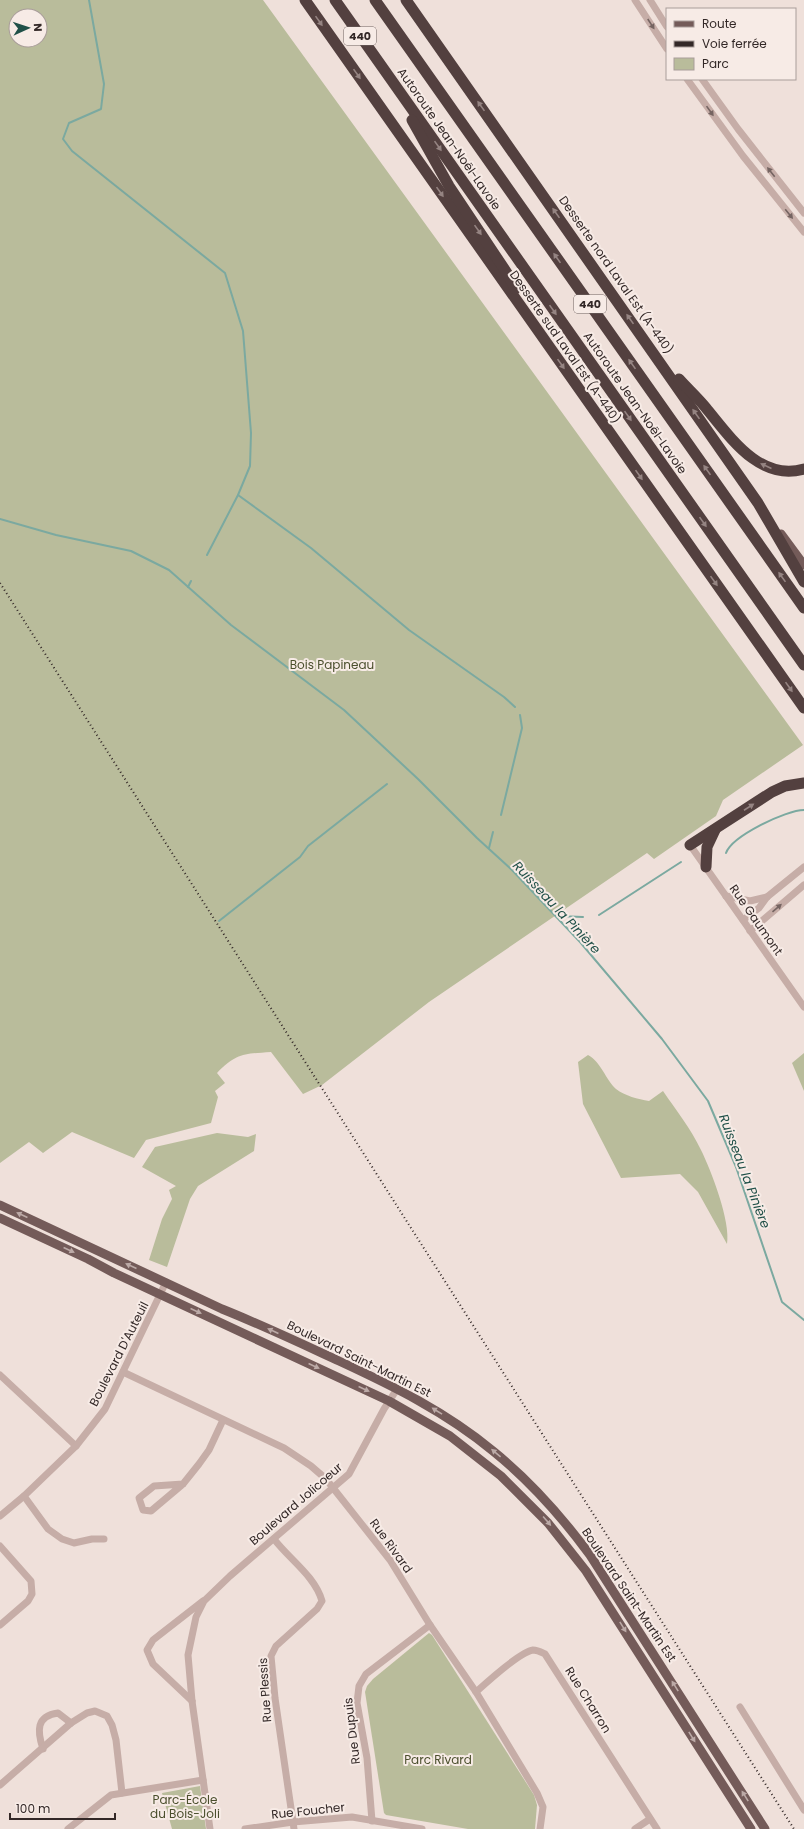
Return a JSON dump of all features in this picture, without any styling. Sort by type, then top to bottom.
[{"type":"highway","name":"Desserte sud Laval Est (A-440)","points":[[304,0],[804,708]]},
{"type":"highway","name":"Autoroute Jean-Noël-Lavoie","points":[[335,0],[804,665]]},
{"type":"highway","name":"Autoroute Jean-Noël-Lavoie","points":[[375,0],[804,608]]},
{"type":"highway","name":"Desserte nord Laval Est (A-440)","points":[[406,0],[653,351],[758,504]]},
{"type":"highway","points":[[383,69],[449,186],[507,273],[531,321]]},
{"type":"highway","points":[[653,351],[752,458],[763,465],[776,470],[790,471],[804,469]]},
{"type":"highway","points":[[758,504],[804,582]]},
{"type":"highway","points":[[690,845],[772,792],[792,784],[804,783]]},
{"type":"highway","points":[[706,867],[707,847],[716,828]]},
{"type":"main road","name":"Desserte nord Laval Est (A-440)","points":[[758,504],[804,565]]},
{"type":"main road","name":"Boulevard Saint-Martin Est","points":[[0,1204],[397,1389],[449,1419],[493,1451],[521,1475],[573,1533],[608,1580],[766,1829]]},
{"type":"main road","name":"Boulevard Saint-Martin Est","points":[[0,1218],[99,1266],[389,1401],[437,1428],[484,1462],[520,1493],[562,1540],[603,1596],[751,1829]]},
{"type":"main road","points":[[38,1236],[44,1225]]},
{"type":"main road","points":[[99,1266],[100,1251]]},
{"type":"street","points":[[636,0],[666,47]]},
{"type":"street","points":[[650,0],[666,25]]},
{"type":"street","points":[[688,80],[738,150],[804,232]]},
{"type":"street","points":[[703,80],[738,129],[804,213]]},
{"type":"street","name":"Rue Gaumont","points":[[690,845],[804,1008]]},
{"type":"street","points":[[743,920],[758,908],[767,897],[804,867]]},
{"type":"street","points":[[750,930],[804,885]]},
{"type":"street","points":[[726,896],[750,901],[767,897]]},
{"type":"street","name":"Boulevard D'Auteuil","points":[[0,1516],[24,1496],[76,1446],[105,1409],[166,1282]]},
{"type":"street","name":"Rue Rivard","points":[[123,1372],[292,1453],[319,1472],[390,1560],[430,1625],[476,1692],[538,1793],[543,1807],[540,1829]]},
{"type":"street","points":[[0,1386],[3,1377],[76,1446]]},
{"type":"street","name":"Boulevard Jolicoeur","points":[[192,1701],[153,1664],[147,1650],[153,1640],[204,1601],[230,1576],[333,1488],[352,1469],[397,1389]]},
{"type":"street","points":[[183,1484],[154,1486],[139,1498],[140,1504],[144,1510],[151,1511],[183,1484],[209,1450],[223,1420]]},
{"type":"street","points":[[24,1496],[48,1529],[62,1539],[74,1543],[92,1539],[104,1539]]},
{"type":"street","name":"Rue Plessis","points":[[274,1539],[320,1592],[322,1601],[317,1609],[276,1646],[272,1656],[275,1698],[293,1825]]},
{"type":"street","points":[[0,1546],[31,1581],[32,1594],[28,1601],[0,1625]]},
{"type":"street","name":"Boulevard Jolicoeur","points":[[204,1601],[196,1617],[188,1655],[192,1701],[210,1829]]},
{"type":"street","name":"Rue Dupuis","points":[[372,1821],[367,1758],[357,1703],[359,1686],[366,1674],[430,1625]]},
{"type":"street","name":"Rue Charron","points":[[476,1692],[501,1670],[531,1650],[538,1650],[545,1654],[657,1829]]},
{"type":"street","points":[[740,1707],[804,1810]]},
{"type":"street","points":[[0,1785],[71,1723],[87,1713],[95,1712],[107,1716],[112,1725],[116,1740],[122,1793]]},
{"type":"street","points":[[43,1749],[39,1739],[39,1726],[44,1718],[49,1714],[58,1713],[71,1723]]},
{"type":"street","points":[[68,1829],[111,1795],[203,1780]]},
{"type":"street","name":"Rue Foucher","points":[[245,1829],[293,1825],[352,1817],[422,1829]]},
{"type":"street","points":[[635,1829],[650,1819]]},
{"type":"green space","name":"Bois Papineau","points":[[0,0],[263,0],[803,745],[723,800],[716,816],[654,859],[647,853],[429,1002],[322,1085],[303,1094],[271,1052],[247,1054],[236,1058],[217,1073],[225,1083],[215,1091],[218,1097],[211,1123],[146,1140],[134,1158],[72,1132],[43,1153],[29,1142],[0,1163]]},
{"type":"green space","points":[[804,1053],[804,1091],[792,1063]]},
{"type":"green space","points":[[588,1055],[597,1062],[612,1085],[623,1094],[649,1101],[663,1091],[693,1135],[710,1170],[726,1223],[727,1244],[698,1192],[680,1174],[621,1178],[583,1104],[578,1062]]},
{"type":"green space","points":[[217,1133],[248,1137],[256,1134],[254,1151],[198,1186],[190,1199],[167,1267],[149,1260],[162,1219],[172,1199],[169,1190],[176,1186],[142,1167],[155,1147]]},
{"type":"green space","name":"Parc Rivard","points":[[429,1633],[432,1635],[534,1795],[537,1805],[535,1829],[468,1829],[386,1815],[384,1813],[365,1692],[367,1686],[373,1679]]},
{"type":"green space","name":"Parc-École du Bois-Joli","points":[[200,1786],[206,1829],[172,1829],[162,1793]]},
{"type":"waterway","points":[[89,0],[104,84],[101,109],[69,123],[63,139],[72,151],[225,273],[243,331],[251,433],[250,466],[238,495],[207,555]]},
{"type":"waterway","points":[[238,495],[311,548],[409,630],[504,697],[515,707]]},
{"type":"waterway","name":"Ruisseau la Pinière","points":[[0,519],[56,535],[131,551],[169,570],[231,625],[344,710],[512,870],[580,942],[662,1039],[708,1101],[736,1167],[782,1302],[804,1320]]},
{"type":"waterway","name":"Ruisseau la Pinière","points":[[188,587],[191,581]]},
{"type":"waterway","points":[[501,815],[522,728],[520,715]]},
{"type":"waterway","points":[[219,921],[300,857],[308,846],[387,784]]},
{"type":"waterway","points":[[726,853],[730,846],[738,839],[760,825],[785,814],[804,810]]},
{"type":"waterway","points":[[489,848],[493,832]]},
{"type":"waterway","points":[[599,915],[681,862]]},
{"type":"waterway","points":[[557,916],[583,917]]},
{"type":"railway","points":[[0,583],[794,1829]]}]
